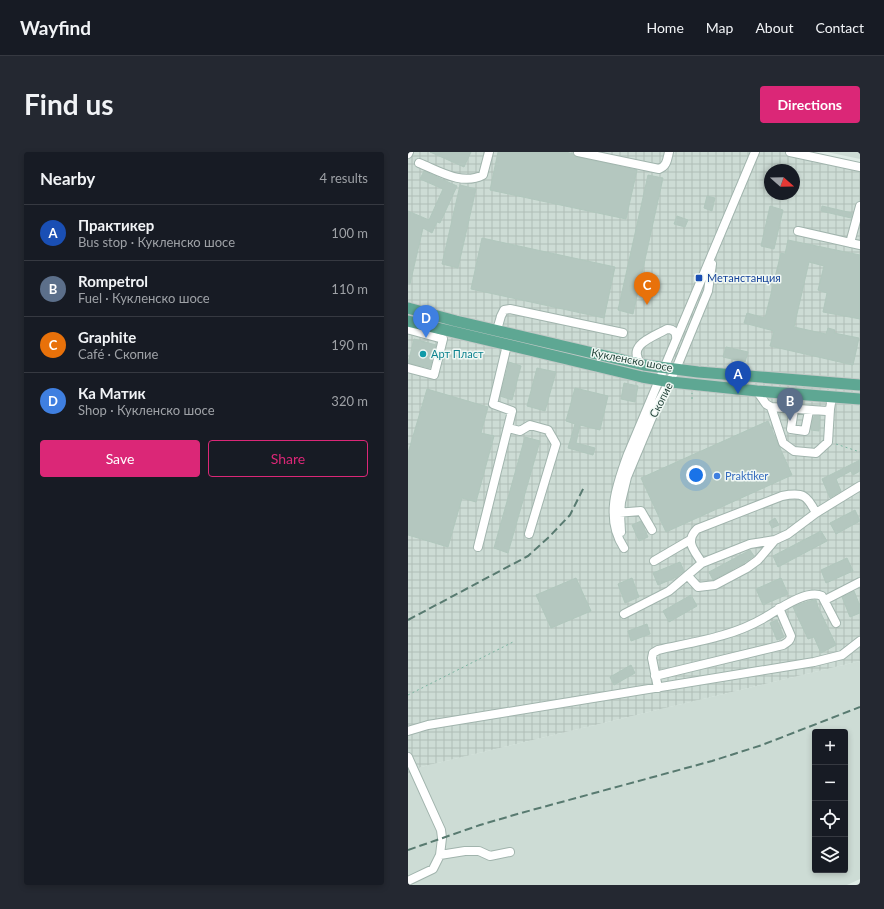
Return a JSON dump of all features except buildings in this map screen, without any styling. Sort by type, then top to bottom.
[{"type":"main road","name":"Кукленско шосе","points":[[408,308],[641,364],[676,370],[860,385]]},
{"type":"main road","name":"Кукленско шосе","points":[[409,328],[507,345],[665,381],[860,399]]},
{"type":"street","points":[[419,163],[460,180],[477,178],[483,176],[489,152]]},
{"type":"street","points":[[578,152],[659,169],[664,168],[669,152]]},
{"type":"street","name":"Скопие","points":[[665,381],[665,368],[755,152]]},
{"type":"street","points":[[790,152],[860,167]]},
{"type":"street","points":[[850,243],[860,206]]},
{"type":"street","points":[[798,231],[860,246]]},
{"type":"street","name":"Скопие","points":[[665,381],[676,370],[708,291],[713,254]]},
{"type":"street","points":[[497,330],[504,310],[510,309],[623,333]]},
{"type":"street","points":[[408,368],[434,375],[443,339],[409,328]]},
{"type":"street","points":[[641,364],[637,359],[636,352],[640,345],[667,329],[675,331],[676,335],[674,346]]},
{"type":"street","points":[[478,547],[512,410],[493,404],[507,345]]},
{"type":"street","points":[[624,548],[617,514],[632,456],[665,381]]},
{"type":"street","points":[[757,390],[766,404],[793,416],[808,418],[830,409]]},
{"type":"street","points":[[771,407],[783,443],[794,451],[816,453],[828,442],[832,397]]},
{"type":"street","points":[[793,416],[808,418]]},
{"type":"street","points":[[508,428],[520,431],[530,425],[548,430],[556,444],[529,534]]},
{"type":"street","points":[[624,614],[669,591],[702,563],[750,544],[775,540],[788,534],[816,513],[860,486]]},
{"type":"street","points":[[702,563],[690,543],[692,534],[697,529],[782,496],[794,494],[803,495],[809,500],[816,513]]},
{"type":"street","points":[[617,514],[642,511],[652,530]]},
{"type":"street","points":[[654,561],[690,540]]},
{"type":"street","points":[[688,576],[698,587],[716,585],[754,564],[775,540]]},
{"type":"street","points":[[825,600],[860,582]]},
{"type":"street","points":[[658,688],[652,658],[653,653],[658,650],[733,632],[763,618],[779,608],[811,594],[822,596],[836,623]]},
{"type":"street","points":[[655,676],[783,645],[790,640],[791,636],[779,608]]},
{"type":"street","points":[[408,731],[428,725],[814,662],[842,655],[860,641]]},
{"type":"street","points":[[408,757],[440,830],[442,838],[440,856],[433,869],[408,881]]},
{"type":"street","points":[[440,856],[466,851],[479,851],[490,856],[510,852]]},
{"type":"path","points":[[828,442],[860,452]]},
{"type":"path","points":[[408,695],[513,642]]},
{"type":"shaded area","points":[[408,152],[792,152],[860,167],[860,661],[421,767],[408,775]]},
{"type":"shaded area","points":[[827,152],[860,152],[860,159]]},
{"type":"shaded area","points":[[860,661],[860,879],[847,885],[408,885],[408,775],[421,767]]},
{"type":"railway","points":[[408,620],[528,556],[570,515],[584,487]]},
{"type":"railway","points":[[408,850],[480,825],[712,761],[762,745],[860,707]]},
{"type":"place","name":"Метанстанция","points":[[699,278]]},
{"type":"place","name":"Graphite","points":[[647,305]]},
{"type":"place","name":"Ка Матик","points":[[426,338]]},
{"type":"place","name":"Арт Пласт","points":[[423,354]]},
{"type":"place","name":"Практикер","points":[[738,394]]},
{"type":"place","name":"Rompetrol","points":[[790,421]]},
{"type":"place","name":"Praktiker","points":[[717,476]]}]
